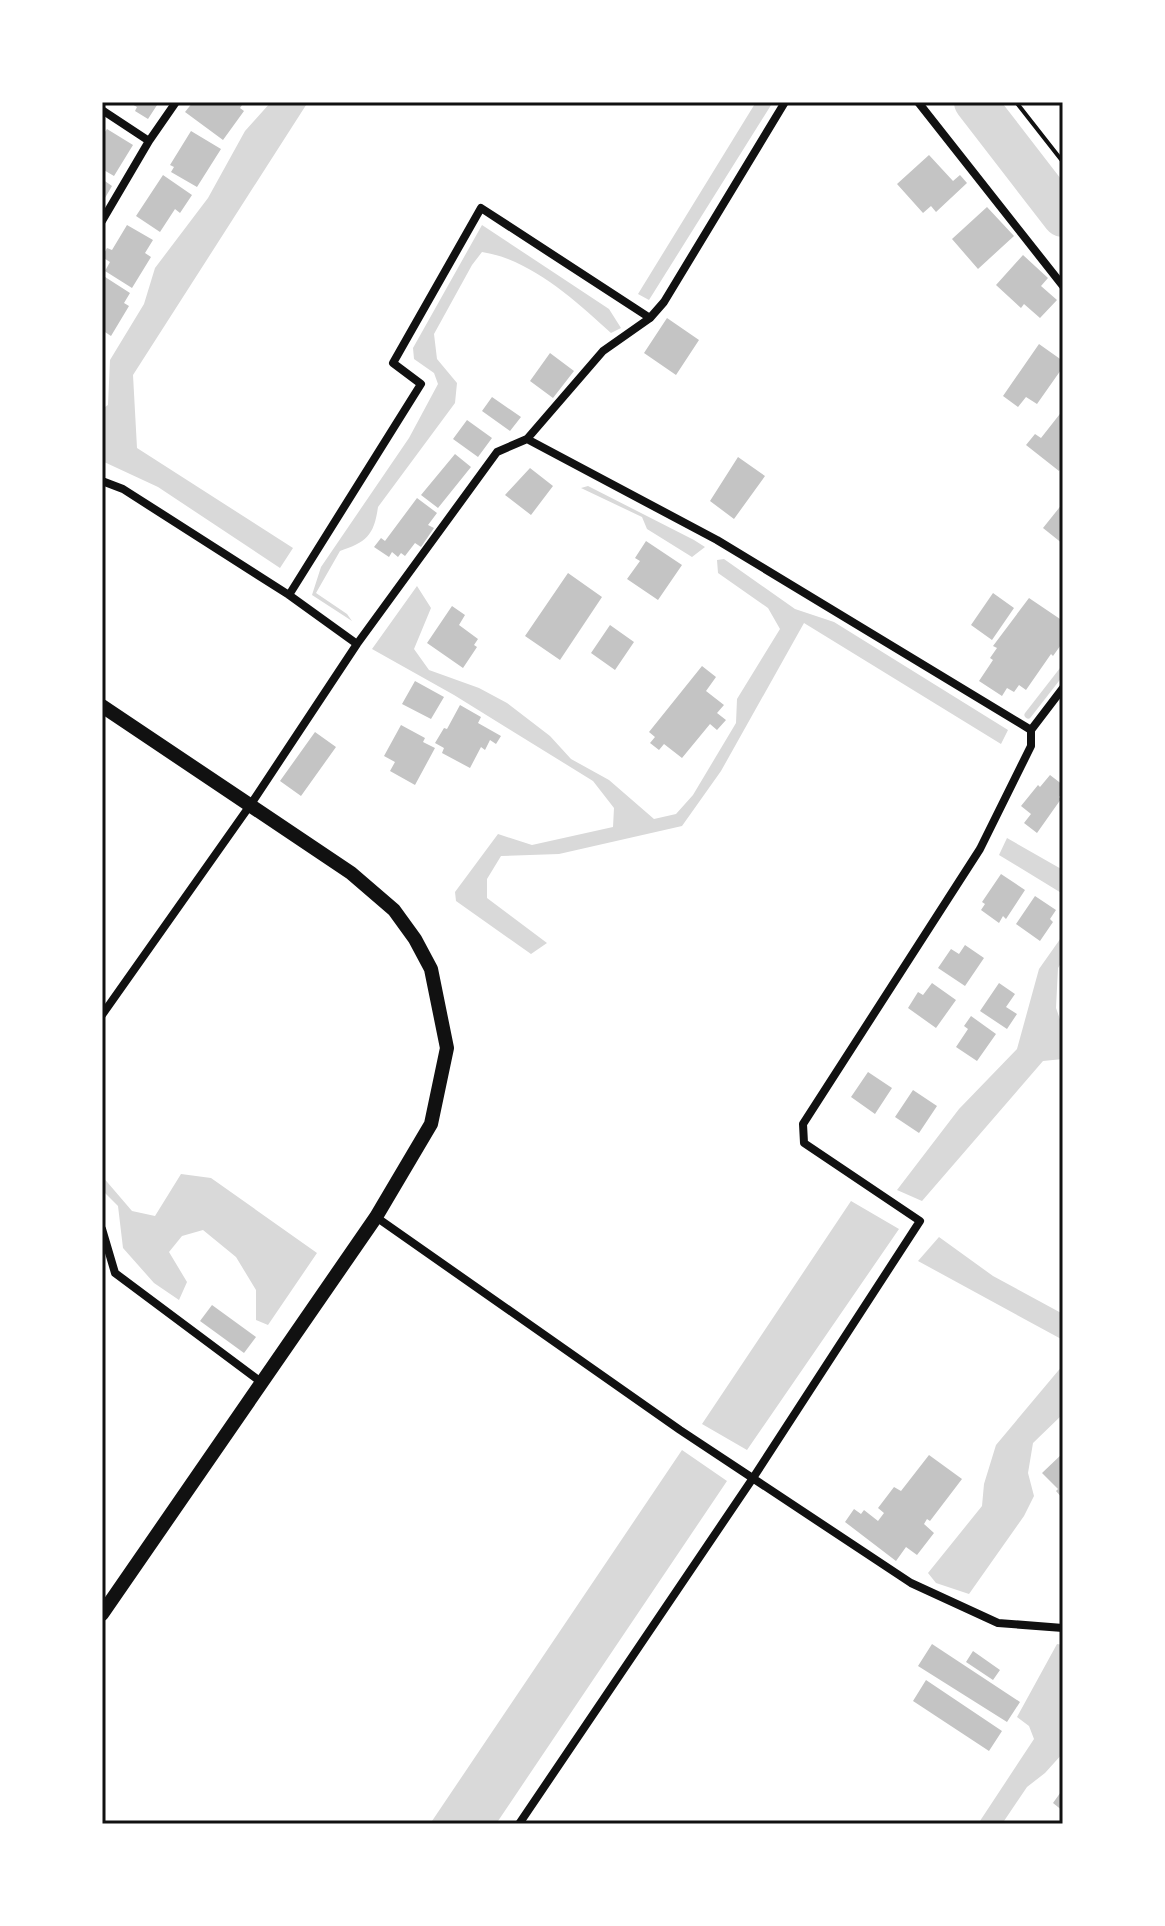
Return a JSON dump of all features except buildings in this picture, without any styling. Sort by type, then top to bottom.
[{"type":"street","points":[[102,221],[176,102]]},
{"type":"street","points":[[102,1015],[251,804],[357,644],[497,452],[527,439],[603,351],[650,318],[664,302],[785,102]]},
{"type":"street","points":[[918,102],[1063,286]]},
{"type":"street","points":[[102,110],[149,141]]},
{"type":"street","points":[[289,595],[421,384],[393,363],[481,208],[650,318]]},
{"type":"street","points":[[527,439],[717,540],[1031,730]]},
{"type":"street","points":[[102,481],[123,489],[289,595],[357,644]]},
{"type":"street","points":[[519,1824],[753,1478],[920,1221],[804,1143],[803,1124],[980,849],[1031,746],[1031,730],[1063,688]]},
{"type":"street","points":[[102,706],[351,873],[394,910],[431,969],[447,1048],[431,1124],[376,1217],[102,1614]]},
{"type":"street","points":[[376,1217],[680,1430],[911,1583],[998,1623],[1063,1627]]},
{"type":"street","points":[[102,1229],[115,1273],[261,1382]]},
{"type":"path","points":[[1016,102],[1063,162]]},
{"type":"shaded area","points":[[271,102],[308,102],[133,375],[137,448],[293,548],[280,568],[158,487],[102,461],[102,409],[108,405],[110,360],[144,304],[155,268],[208,198],[245,131]]},
{"type":"shaded area","points":[[756,102],[773,102],[649,300],[638,294]]},
{"type":"shaded area","points":[[482,225],[609,309],[621,328],[611,333],[535,272],[500,256],[482,252],[434,334],[437,359],[457,383],[455,403],[378,507],[371,531],[362,541],[340,551],[316,593],[347,614],[352,621],[312,595],[321,567],[409,438],[438,384],[434,373],[414,359],[413,348]]},
{"type":"shaded area","points":[[588,486],[705,547],[692,557],[647,529],[642,517],[581,488]]},
{"type":"shaded area","points":[[724,559],[795,609],[834,622],[1008,730],[1001,744],[804,623],[721,771],[682,826],[559,854],[501,856],[487,879],[487,898],[547,943],[531,954],[456,901],[455,892],[498,834],[532,845],[613,827],[614,808],[593,781],[454,695],[372,649],[417,586],[431,608],[414,649],[429,670],[479,688],[507,703],[550,736],[571,759],[609,780],[654,819],[676,814],[693,795],[736,723],[737,699],[780,629],[768,608],[718,573],[717,560]]},
{"type":"shaded area","points":[[1007,838],[1063,870],[1063,894],[999,855]]},
{"type":"shaded area","points":[[1063,935],[1056,1008],[1063,1028],[1063,1059],[1043,1061],[922,1201],[897,1190],[959,1109],[1017,1049],[1039,969]]},
{"type":"shaded area","points":[[181,1174],[211,1178],[317,1253],[268,1325],[256,1320],[256,1290],[236,1257],[203,1230],[182,1236],[169,1252],[187,1282],[179,1300],[154,1283],[123,1248],[118,1206],[102,1190],[102,1176],[132,1211],[155,1216]]},
{"type":"shaded area","points":[[851,1201],[899,1229],[747,1450],[702,1424]]},
{"type":"shaded area","points":[[939,1237],[993,1276],[1063,1314],[1063,1340],[918,1261]]},
{"type":"shaded area","points":[[1063,1365],[1063,1414],[1033,1443],[1028,1473],[1034,1496],[1024,1516],[969,1594],[936,1583],[928,1573],[982,1506],[984,1484],[996,1445]]},
{"type":"shaded area","points":[[682,1450],[727,1481],[496,1824],[430,1824]]},
{"type":"shaded area","points":[[1057,1644],[1063,1645],[1063,1753],[1027,1787],[1002,1824],[978,1824],[1034,1739],[1029,1726],[1017,1717]]},
{"type":"waterway","points":[[975,102],[1063,216]]},
{"type":"waterway","points":[[1028,715],[1063,670]]}]
